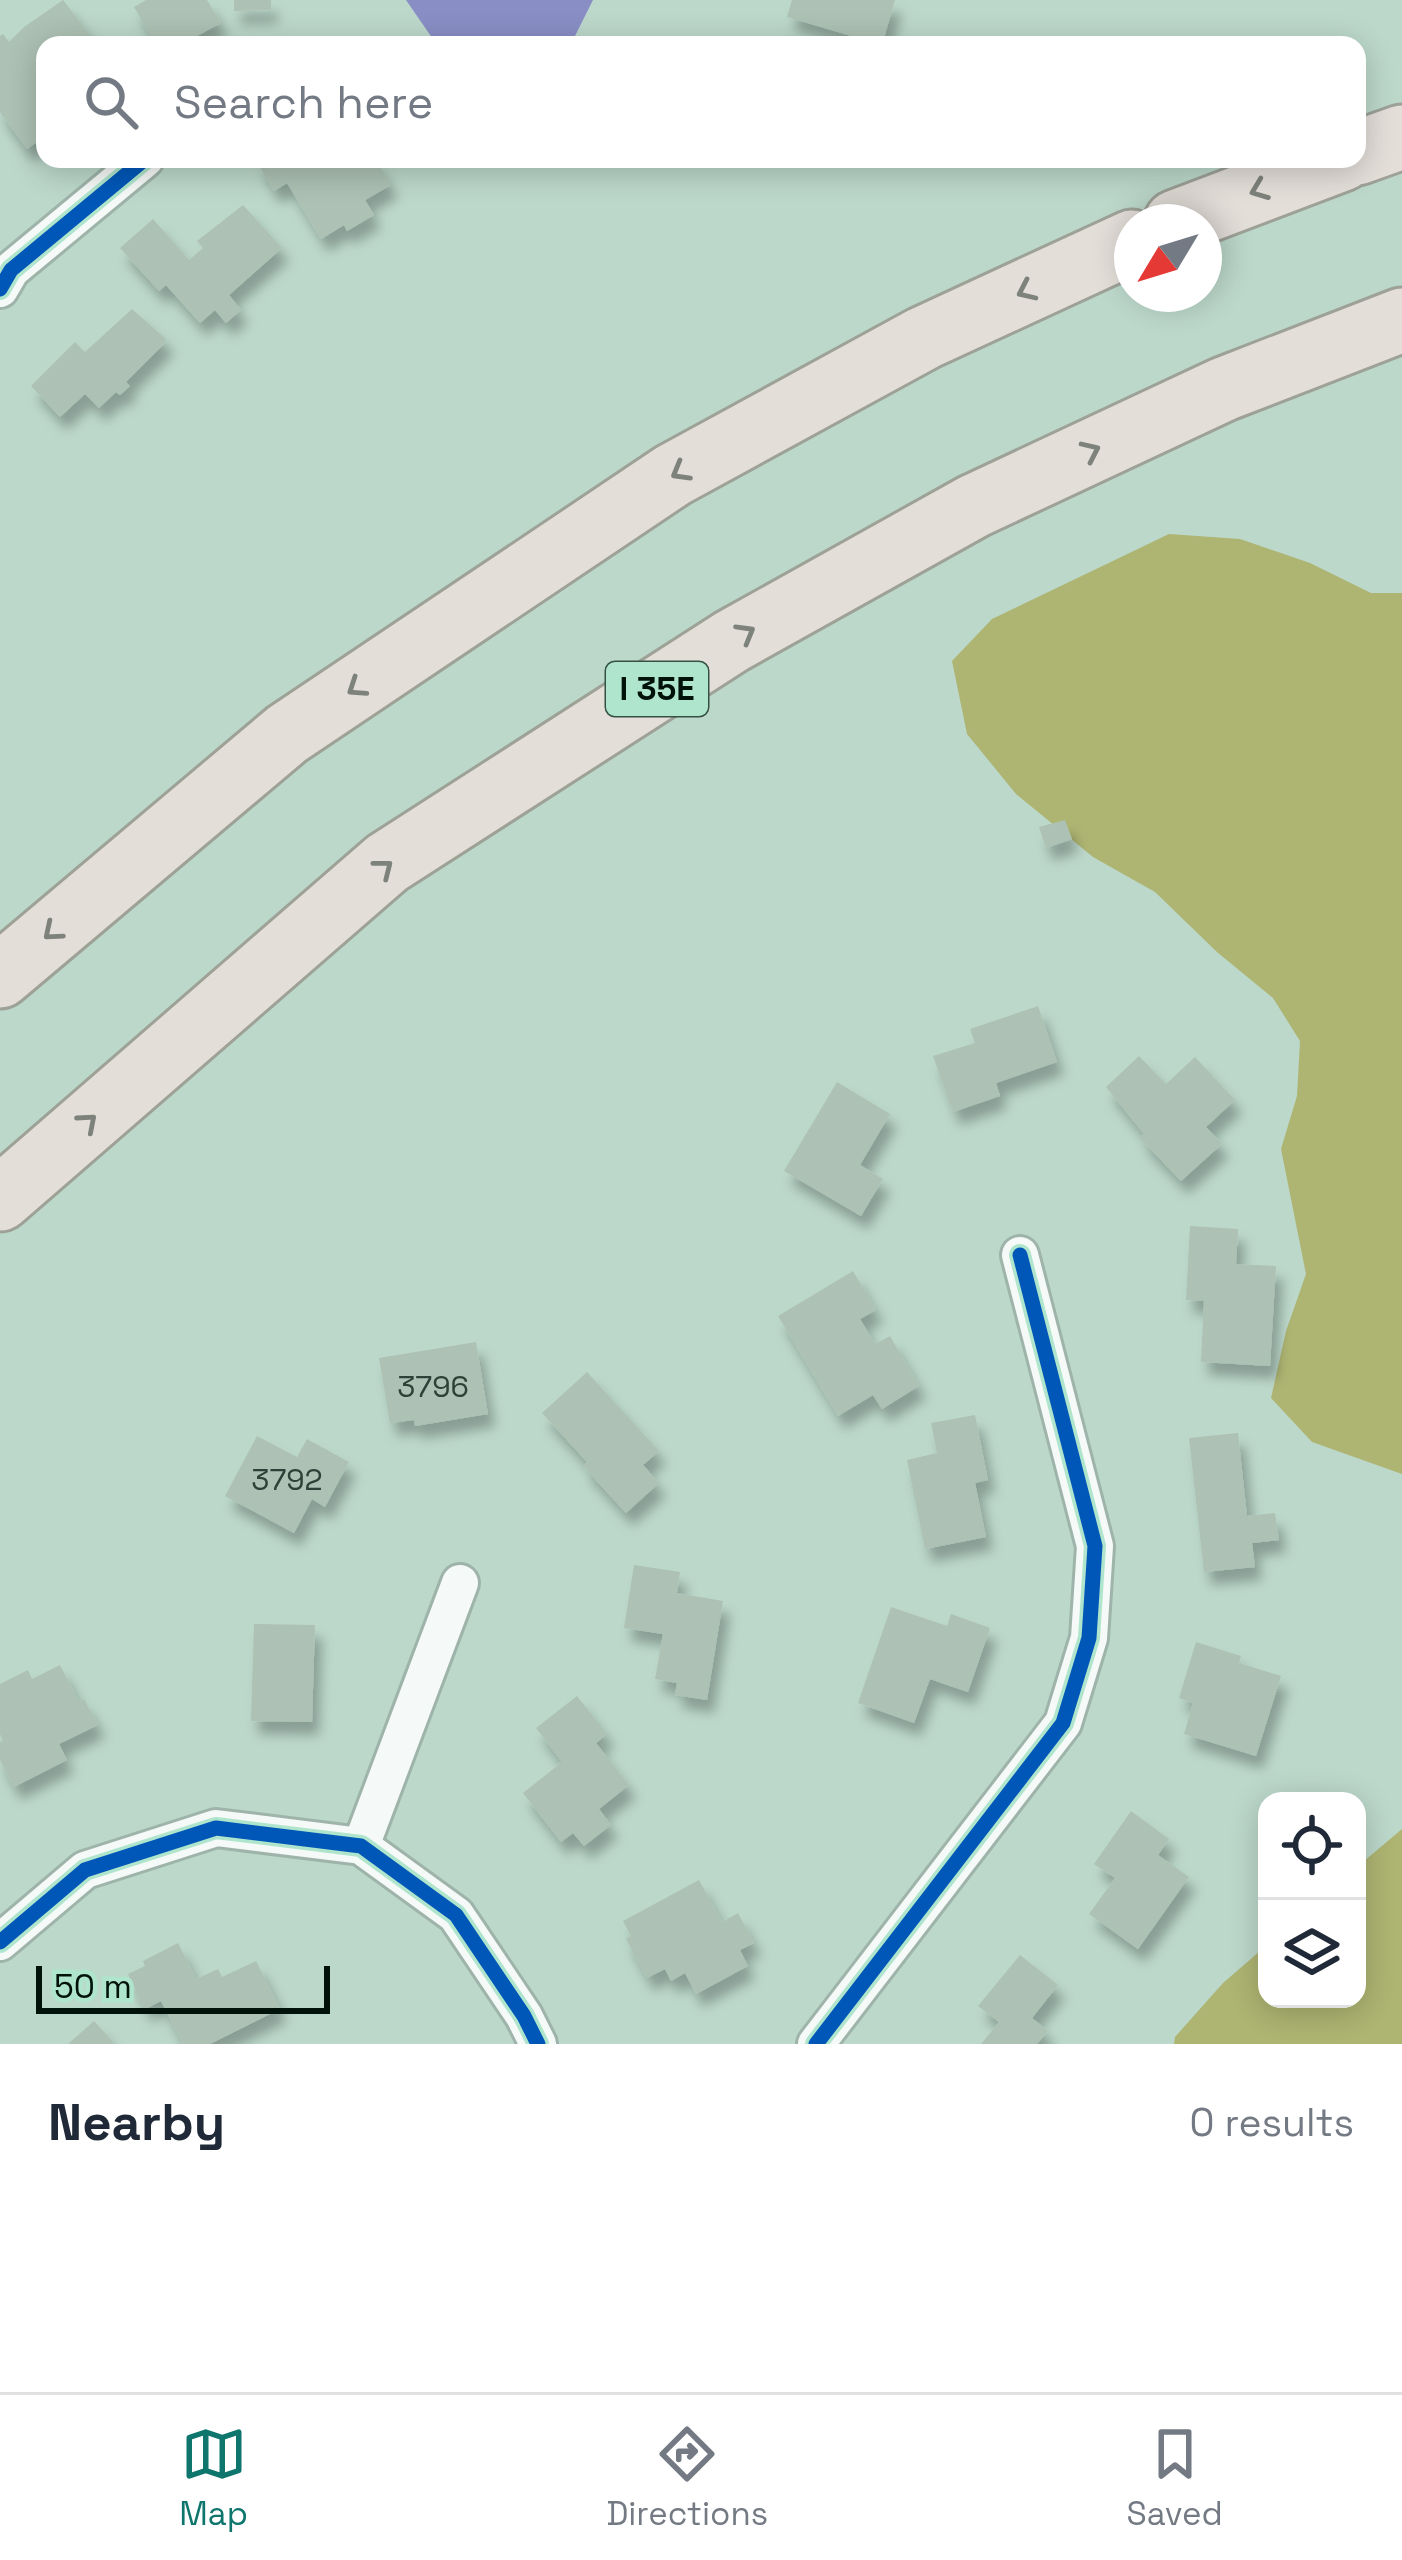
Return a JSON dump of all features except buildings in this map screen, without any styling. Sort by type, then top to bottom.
[{"type":"highway","points":[[1366,150],[1402,136]]},
{"type":"highway","points":[[1222,205],[1318,168]]},
{"type":"highway","points":[[0,976],[287,734],[673,475],[924,338],[1114,250]]},
{"type":"highway","name":"I 35E","points":[[0,1199],[387,863],[732,641],[974,506],[1224,388],[1402,320]]},
{"type":"street","points":[[0,289],[11,270],[134,168]]},
{"type":"street","points":[[816,2044],[1063,1723],[1089,1638],[1095,1546],[1020,1255]]},
{"type":"street","points":[[361,1846],[460,1583]]},
{"type":"street","points":[[0,1942],[85,1870],[216,1828],[361,1846],[456,1916],[538,2044]]},
{"type":"green space","points":[[1169,534],[1240,539],[1310,563],[1371,593],[1402,593],[1402,1474],[1312,1442],[1271,1398],[1286,1331],[1306,1274],[1281,1149],[1297,1096],[1300,1041],[1273,998],[1155,892],[1093,857],[1016,794],[967,734],[952,661],[992,619]]},
{"type":"green space","points":[[1402,1829],[1402,2044],[1174,2044],[1175,2037],[1223,1983],[1258,1953],[1258,2008],[1366,2008],[1366,1859]]},
{"type":"water","points":[[406,0],[593,0],[575,36],[431,36]]},
{"type":"cycle path","points":[[0,289],[11,270],[134,168]]},
{"type":"cycle path","points":[[816,2044],[1063,1723],[1089,1638],[1095,1546],[1020,1255]]},
{"type":"cycle path","points":[[0,1942],[85,1870],[216,1828],[361,1846],[456,1915],[538,2044]]}]
